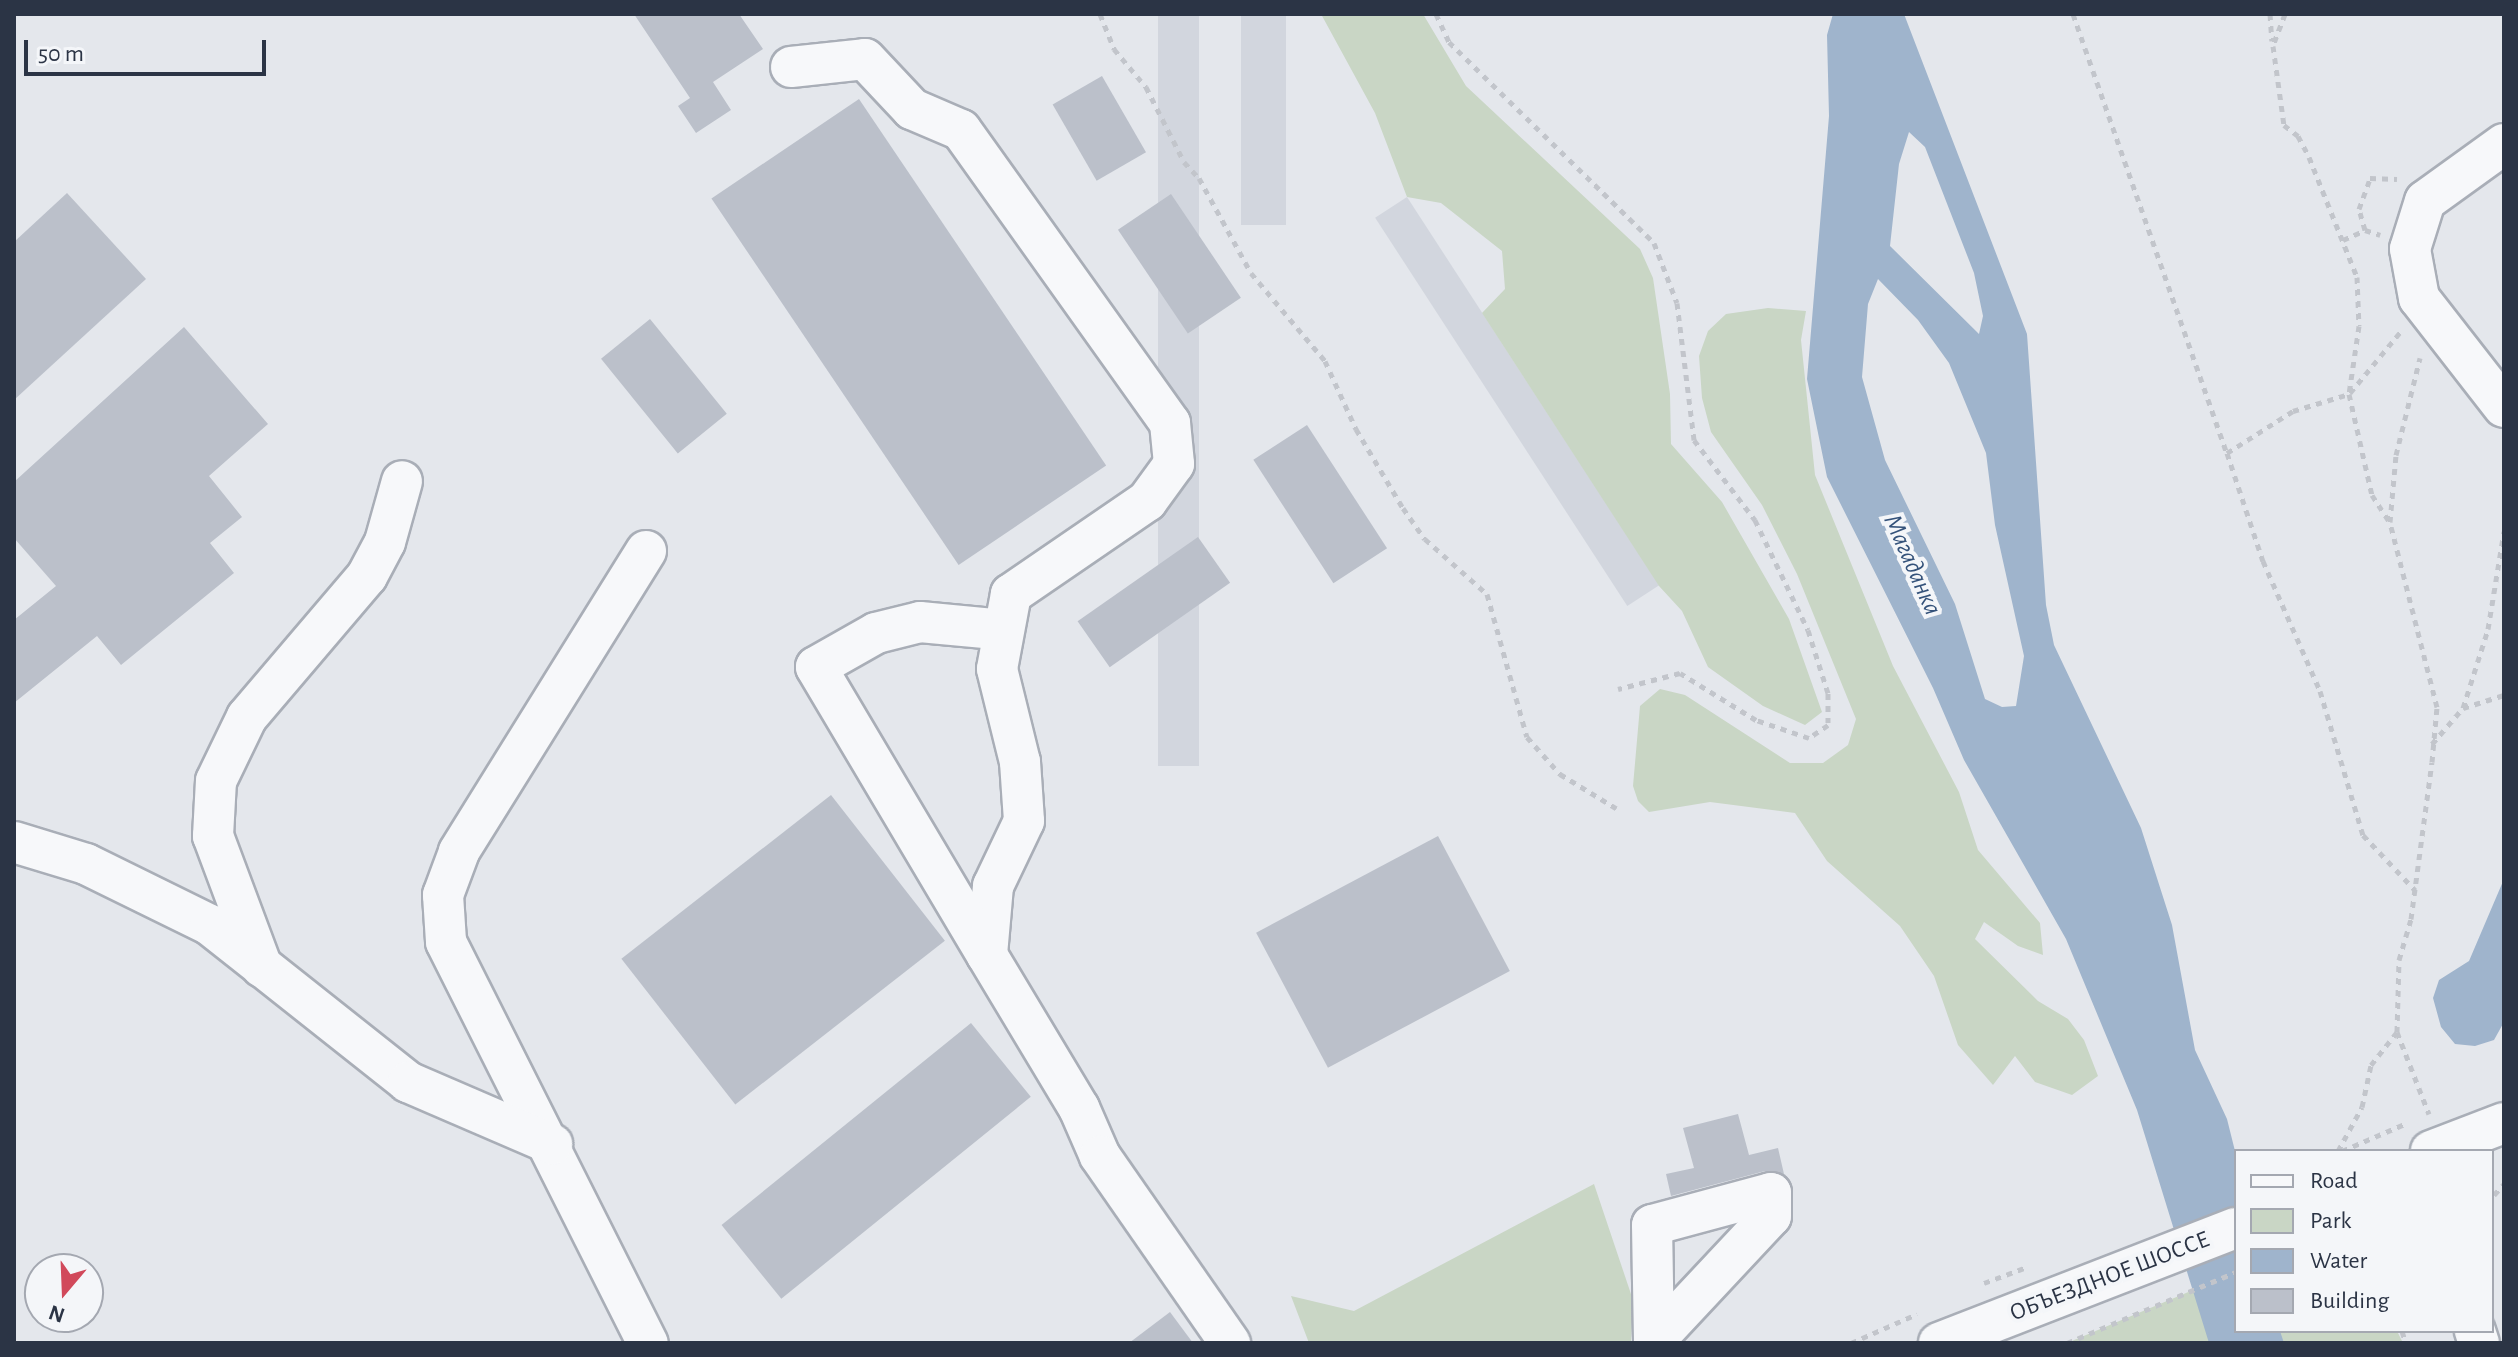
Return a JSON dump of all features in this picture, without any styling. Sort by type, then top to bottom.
[{"type":"street","points":[[791,67],[865,59],[912,109],[961,130],[1170,423],[1174,464],[1147,501],[1011,594],[997,669],[1020,762],[1024,821],[993,886],[987,955]]},
{"type":"street","points":[[2504,144],[2425,201],[2410,249],[2419,298],[2504,407]]},
{"type":"street","points":[[262,967],[213,836],[216,781],[247,717],[367,576],[385,542],[402,481]]},
{"type":"street","points":[[646,551],[459,852],[443,895],[446,942],[552,1144],[648,1343]]},
{"type":"street","points":[[1004,630],[920,622],[876,633],[816,667],[1079,1108],[1100,1156],[1230,1343]]},
{"type":"street","points":[[14,842],[86,864],[210,925],[408,1082],[552,1144]]},
{"type":"street","points":[[2430,1133],[2504,1123]]},
{"type":"street","name":"ОБЪЕЗДНОЕ ШОССЕ","points":[[1939,1343],[2234,1229]]},
{"type":"path","points":[[1100,14],[1114,49],[1146,87],[1251,273],[1325,361],[1356,429],[1403,508],[1425,539],[1487,594],[1527,737],[1560,774],[1616,808]]},
{"type":"path","points":[[1436,14],[1449,42],[1654,243],[1677,303],[1694,440],[1755,520],[1808,630],[1828,693],[1828,725],[1809,738],[1756,720],[1680,673],[1618,689]]},
{"type":"path","points":[[2073,14],[2263,561],[2320,691],[2363,835],[2415,890]]},
{"type":"path","points":[[2270,14],[2284,125],[2298,136],[2309,157],[2357,277],[2359,326],[2349,394],[2372,495],[2390,522]]},
{"type":"path","points":[[2273,46],[2285,14]]},
{"type":"path","points":[[2365,230],[2359,209],[2370,178],[2416,183],[2425,201]]},
{"type":"path","points":[[2227,453],[2293,411],[2349,394],[2389,349],[2419,298]]},
{"type":"path","points":[[2421,352],[2396,455],[2390,522],[2437,707],[2415,890],[2399,960],[2397,1032],[2430,1133]]},
{"type":"path","points":[[2430,746],[2463,708],[2488,629],[2504,531]]},
{"type":"path","points":[[2463,708],[2504,695]]},
{"type":"path","points":[[2339,1149],[2362,1107],[2371,1065],[2397,1032]]},
{"type":"path","points":[[2067,1343],[2143,1308],[2234,1273]]},
{"type":"shaded area","points":[[1158,14],[1199,14],[1199,766],[1158,766]]},
{"type":"shaded area","points":[[1241,14],[1286,14],[1286,225],[1241,225]]},
{"type":"shaded area","points":[[1407,197],[1659,585],[1627,606],[1375,218]]},
{"type":"green space","points":[[1321,14],[1423,14],[1466,86],[1640,249],[1653,278],[1670,394],[1671,444],[1722,502],[1789,619],[1822,712],[1805,725],[1763,706],[1708,667],[1682,611],[1659,586],[1482,313],[1505,289],[1502,251],[1441,203],[1407,197],[1375,113]]},
{"type":"green space","points":[[1768,308],[1806,311],[1801,340],[1815,475],[1893,666],[1959,792],[1978,850],[2040,923],[2043,955],[2018,946],[1984,922],[1975,939],[2038,1001],[2068,1019],[2084,1040],[2098,1076],[2072,1095],[2035,1082],[2015,1056],[1993,1085],[1958,1045],[1934,976],[1900,926],[1827,861],[1795,813],[1710,802],[1649,812],[1638,801],[1633,786],[1640,706],[1660,689],[1685,695],[1790,763],[1823,763],[1848,745],[1856,719],[1797,574],[1762,505],[1711,432],[1702,398],[1699,356],[1708,331],[1726,314]]},
{"type":"green space","points":[[1594,1184],[1633,1300],[1631,1343],[1309,1343],[1291,1296],[1354,1311]]},
{"type":"green space","points":[[2234,1273],[2234,1333],[2398,1333],[2403,1343],[2067,1343]]},
{"type":"water","name":"Магаданка","points":[[1833,14],[1904,14],[2027,334],[2046,605],[2054,645],[2141,828],[2172,925],[2195,1050],[2227,1119],[2234,1149],[2234,1333],[2281,1333],[2284,1343],[2209,1343],[2137,1110],[2066,939],[1964,760],[1933,688],[1827,477],[1807,379],[1829,116],[1827,35]],"holes":[[[1909,132],[1925,147],[1974,273],[1983,316],[1979,334],[1890,246],[1899,164]],[[1878,279],[1918,320],[1949,363],[1986,453],[1995,525],[2024,656],[2016,706],[2002,707],[1985,699],[1955,604],[1885,460],[1862,377],[1868,304]]]},
{"type":"water","points":[[2504,879],[2504,1022],[2494,1040],[2475,1046],[2455,1044],[2441,1027],[2433,998],[2439,980],[2469,961]]},
{"type":"building","points":[[634,14],[739,14],[763,49],[713,82],[731,110],[696,133],[678,106],[690,98]]},
{"type":"building","points":[[1102,76],[1146,152],[1097,181],[1053,104]]},
{"type":"building","points":[[859,99],[1106,465],[959,565],[711,199]]},
{"type":"building","points":[[67,193],[146,279],[14,400],[14,242]]},
{"type":"building","points":[[1171,194],[1241,298],[1188,333],[1118,230]]},
{"type":"building","points":[[650,319],[727,414],[678,453],[601,359]]},
{"type":"building","points":[[184,327],[268,424],[209,476],[242,517],[210,543],[234,573],[121,665],[97,636],[14,703],[14,620],[56,586],[14,538],[14,482]]},
{"type":"building","points":[[1307,425],[1387,548],[1333,583],[1253,460]]},
{"type":"building","points":[[1198,537],[1230,583],[1110,667],[1078,621]]},
{"type":"building","points":[[831,795],[945,941],[735,1105],[621,959]]},
{"type":"building","points":[[1438,836],[1510,971],[1328,1068],[1256,933]]},
{"type":"building","points":[[971,1023],[1031,1097],[781,1299],[722,1225]]},
{"type":"building","points":[[1738,1114],[1749,1155],[1778,1148],[1784,1174],[1765,1171],[1671,1196],[1666,1174],[1694,1168],[1683,1128]]},
{"type":"building","points":[[1170,1312],[1193,1343],[1129,1343]]}]
